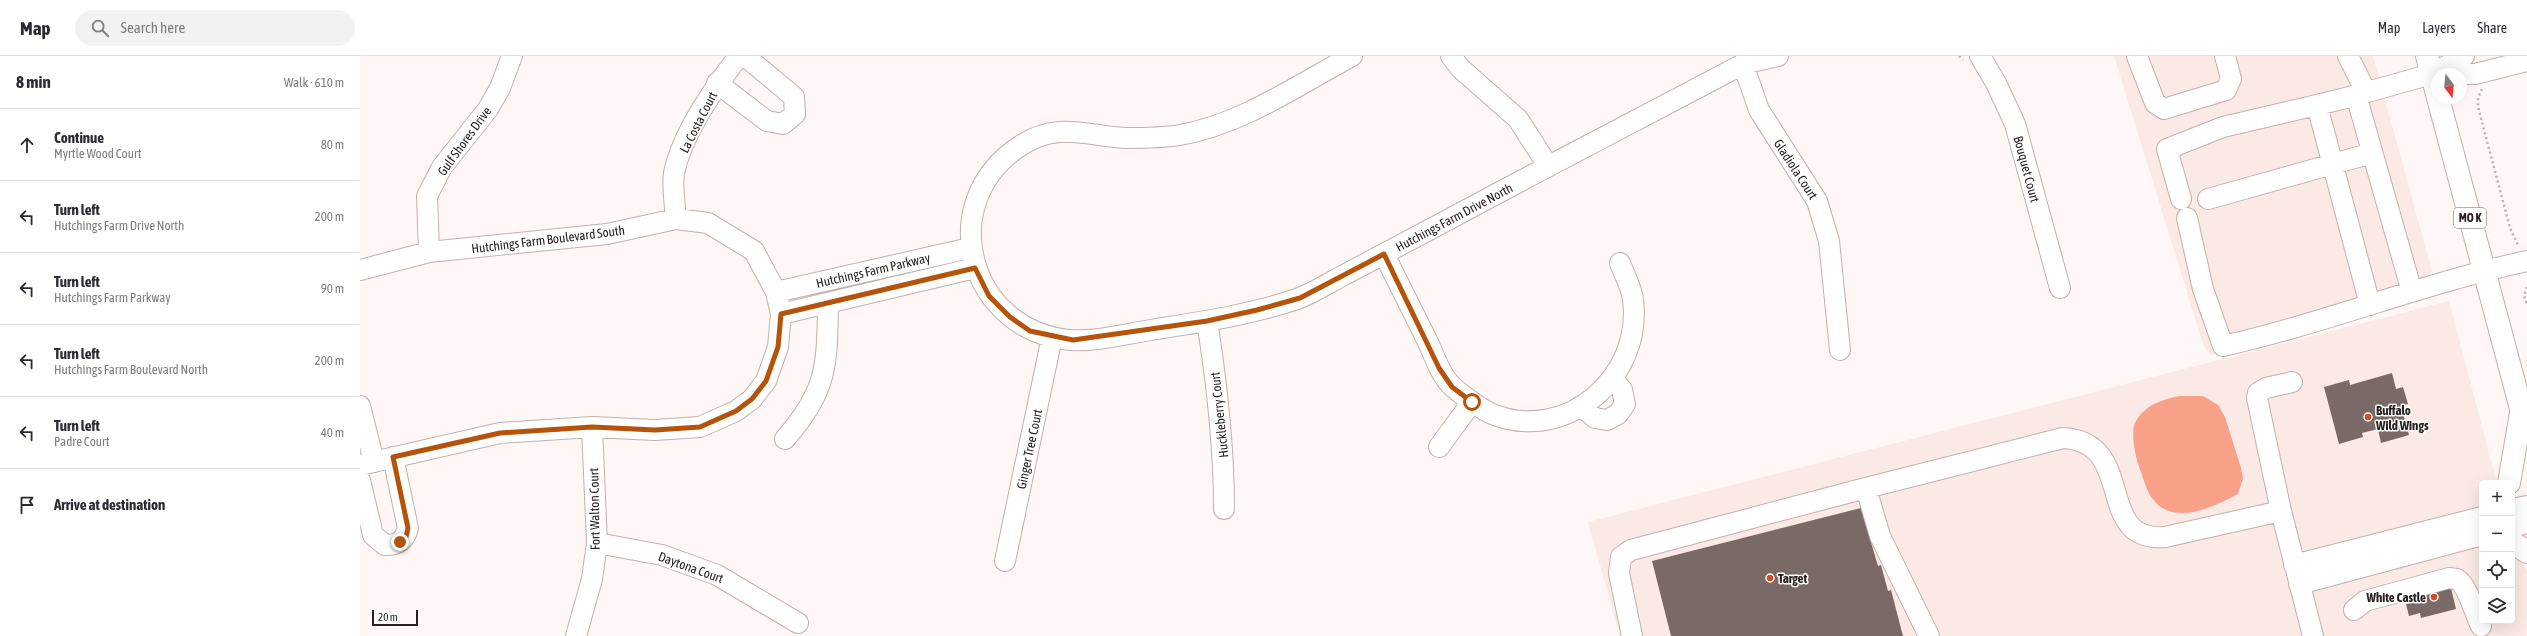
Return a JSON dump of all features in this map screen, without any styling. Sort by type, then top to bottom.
[{"type":"main road","name":"MO K","points":[[2440,104],[2525,420]]},
{"type":"main road","points":[[2510,480],[2525,420]]},
{"type":"main road","points":[[2515,544],[2527,552]]},
{"type":"street","name":"Gulf Shores Drive","points":[[429,252],[427,196],[442,167],[488,109],[500,88],[512,56]]},
{"type":"street","name":"La Costa Court","points":[[676,219],[674,174],[686,139],[717,84],[739,56]]},
{"type":"street","points":[[717,84],[767,121],[783,124],[789,120],[795,114],[794,97],[745,56]]},
{"type":"street","points":[[1451,56],[1460,68],[1518,118],[1548,166]]},
{"type":"street","name":"Hutchings Farm Drive North","points":[[1347,57],[1240,116],[1207,128],[1180,135],[1122,138],[1070,131],[1043,135],[1020,146],[1002,161],[988,179],[978,196],[971,221],[970,248],[975,268],[989,296],[1010,317],[1030,331],[1052,337],[1073,340],[1093,339],[1207,321],[1300,298],[1743,64],[1778,56]]},
{"type":"street","name":"Bouquet Court","points":[[1980,56],[1996,83],[2015,124],[2060,288]]},
{"type":"street","points":[[2137,56],[2155,103],[2164,108],[2226,90],[2231,79],[2224,56]]},
{"type":"street","points":[[2348,56],[2361,93],[2372,153],[2412,292]]},
{"type":"street","points":[[2444,68],[2464,56]]},
{"type":"street","points":[[2467,74],[2475,74],[2482,71],[2527,61]]},
{"type":"street","name":"Gladiola Court","points":[[1743,64],[1759,110],[1818,201],[1829,241],[1840,350]]},
{"type":"street","points":[[2181,199],[2167,149],[2223,127],[2317,105],[2431,75]]},
{"type":"street","points":[[2317,105],[2370,305]]},
{"type":"street","points":[[2208,199],[2372,153]]},
{"type":"street","points":[[2187,218],[2203,289],[2223,346],[2282,332],[2484,271],[2526,261]]},
{"type":"street","name":"Hutchings Farm Boulevard South","points":[[360,270],[429,252],[607,234],[676,219],[708,224],[754,251],[776,292],[781,314],[778,347],[766,381],[752,399],[736,411],[700,427],[655,430],[592,427],[500,433],[367,464]]},
{"type":"street","name":"Hutchings Farm Parkway","points":[[776,292],[970,248]]},
{"type":"street","points":[[1384,254],[1439,368],[1452,387],[1472,402],[1492,414],[1529,421],[1551,418],[1581,406],[1598,394],[1613,378],[1627,356],[1633,331],[1633,299],[1620,263]]},
{"type":"street","name":"Hutchings Farm Parkway","points":[[781,314],[975,268]]},
{"type":"street","points":[[785,439],[806,416],[818,390],[824,372],[828,303]]},
{"type":"street","name":"Huckleberry Court","points":[[1207,321],[1220,402],[1224,456],[1224,509]]},
{"type":"street","name":"Ginger Tree Court","points":[[1004,561],[1052,337]]},
{"type":"street","points":[[1581,406],[1595,418],[1607,420],[1618,414],[1625,404],[1622,390],[1613,378]]},
{"type":"street","points":[[2292,382],[2266,388],[2258,393],[2257,398],[2281,511],[2312,636]]},
{"type":"street","points":[[1439,447],[1472,402]]},
{"type":"street","points":[[360,406],[367,464]]},
{"type":"street","name":"Fort Walton Court","points":[[576,636],[592,578],[597,543],[592,427]]},
{"type":"street","points":[[1632,636],[1619,573],[1621,557],[1631,550],[2063,438],[2078,439],[2098,454],[2106,465],[2121,512],[2139,535],[2151,538],[2165,537],[2281,511]]},
{"type":"street","points":[[360,480],[373,535],[385,545],[400,542],[406,537],[408,528],[393,457]]},
{"type":"street","points":[[1866,488],[1880,536],[1929,636]]},
{"type":"street","points":[[2515,508],[2527,506]]},
{"type":"street","points":[[2515,526],[2527,523]]},
{"type":"street","points":[[2297,575],[2479,531]]},
{"type":"street","name":"Daytona Court","points":[[597,543],[662,555],[717,575],[798,623]]},
{"type":"street","points":[[2354,610],[2365,600],[2450,578],[2457,579],[2466,587],[2471,608],[2481,626]]},
{"type":"path","points":[[2482,71],[2484,84],[2478,98],[2478,107],[2510,228],[2526,261]]},
{"type":"path","points":[[2527,287],[2524,296],[2527,304]]},
{"type":"shaded area","points":[[2114,56],[2373,56],[2432,271],[2417,300],[2211,355],[2204,347]]},
{"type":"shaded area","points":[[2449,301],[2496,480],[2479,480],[2479,624],[2515,624],[2515,543],[2519,557],[2527,570],[2527,636],[1620,636],[1588,522]]},
{"type":"shaded area","points":[[2179,396],[2203,396],[2218,405],[2225,417],[2243,478],[2238,494],[2204,509],[2180,513],[2169,511],[2158,505],[2150,495],[2138,464],[2133,436],[2134,425],[2144,411],[2160,401]]},
{"type":"building","name":"Buffalo Wild Wings","points":[[2392,373],[2396,389],[2403,387],[2408,404],[2401,406],[2409,435],[2381,443],[2378,429],[2362,433],[2363,437],[2339,444],[2324,387],[2349,380],[2350,385]]},
{"type":"building","name":"Target","points":[[1861,508],[1878,566],[1881,565],[1888,591],[1891,590],[1903,636],[1671,636],[1652,561]]},
{"type":"building","name":"White Castle","points":[[2450,584],[2456,609],[2421,618],[2420,613],[2409,616],[2406,604],[2417,601],[2415,593]]},
{"type":"place","name":"Buffalo Wild Wings","points":[[2368,417]]},
{"type":"place","name":"Target","points":[[1770,578]]},
{"type":"place","name":"White Castle","points":[[2434,597]]},
{"type":"route","points":[[400,542],[406,537],[408,528],[393,457],[500,433],[592,427],[655,430],[700,427],[736,411],[752,399],[766,381],[778,347],[781,314],[975,268],[989,296],[1010,317],[1030,331],[1052,337],[1073,340],[1093,339],[1207,321],[1257,310],[1300,298],[1384,254],[1427,340],[1439,368],[1452,387],[1472,402]]}]
